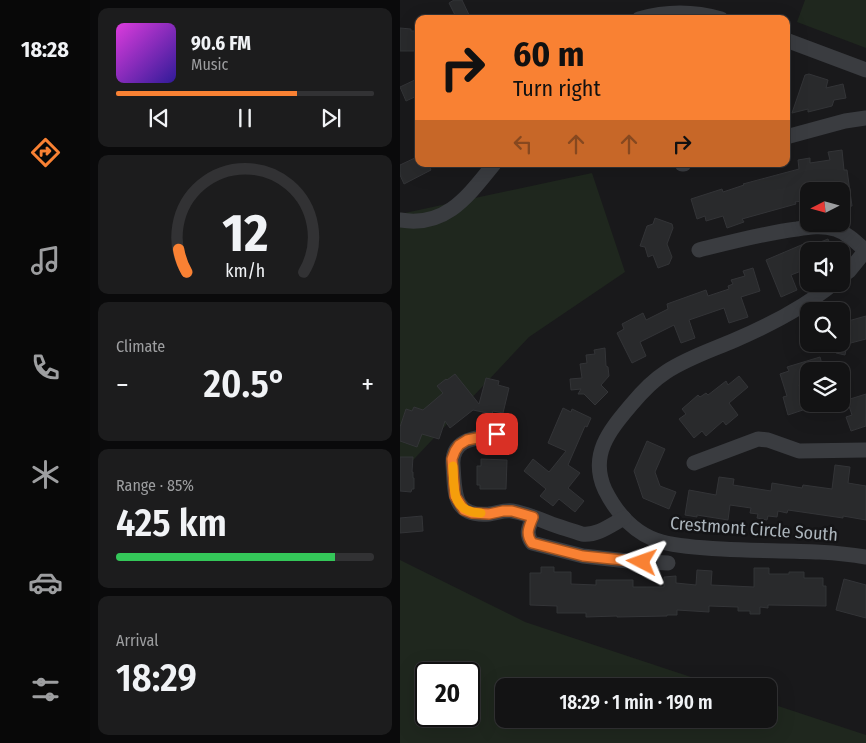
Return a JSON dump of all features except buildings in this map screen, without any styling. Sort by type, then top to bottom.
[{"type":"street","points":[[659,15],[679,13],[701,15]]},
{"type":"street","points":[[790,42],[866,70]]},
{"type":"street","points":[[790,136],[866,118]]},
{"type":"street","points":[[400,220],[413,222],[435,218],[457,207],[492,167]]},
{"type":"street","points":[[699,250],[760,234],[810,227],[825,227],[844,233],[866,250],[850,269]]},
{"type":"street","name":"Crestmont Circle South","points":[[821,292],[792,312],[737,339],[680,363],[664,372],[648,385],[612,427],[599,458],[600,474],[611,501],[624,518],[646,536],[661,541],[705,548],[830,552],[866,557]]},
{"type":"street","points":[[497,434],[467,440],[459,445],[455,451],[452,459],[455,496],[464,510],[472,513],[489,514],[512,511],[588,535],[624,518]]},
{"type":"street","points":[[694,463],[758,439],[768,440],[799,451],[866,450]]},
{"type":"street","points":[[533,517],[528,529],[528,537],[532,543],[583,556],[668,563]]},
{"type":"shaded area","points":[[805,0],[866,0],[866,48],[797,22]]},
{"type":"shaded area","points":[[592,173],[625,272],[529,337],[400,474],[400,214]]},
{"type":"shaded area","points":[[400,560],[525,622],[694,678],[495,678],[495,728],[777,728],[777,706],[866,735],[866,743],[400,743]]},
{"type":"slow traffic","points":[[453,466],[455,496],[459,504],[464,510],[472,513],[481,513]]},
{"type":"route","points":[[497,434],[467,440],[459,445],[455,451],[452,459],[455,496],[464,510],[472,513],[489,514],[512,511],[533,517],[528,529],[528,537],[532,543],[583,556],[642,562]]}]
